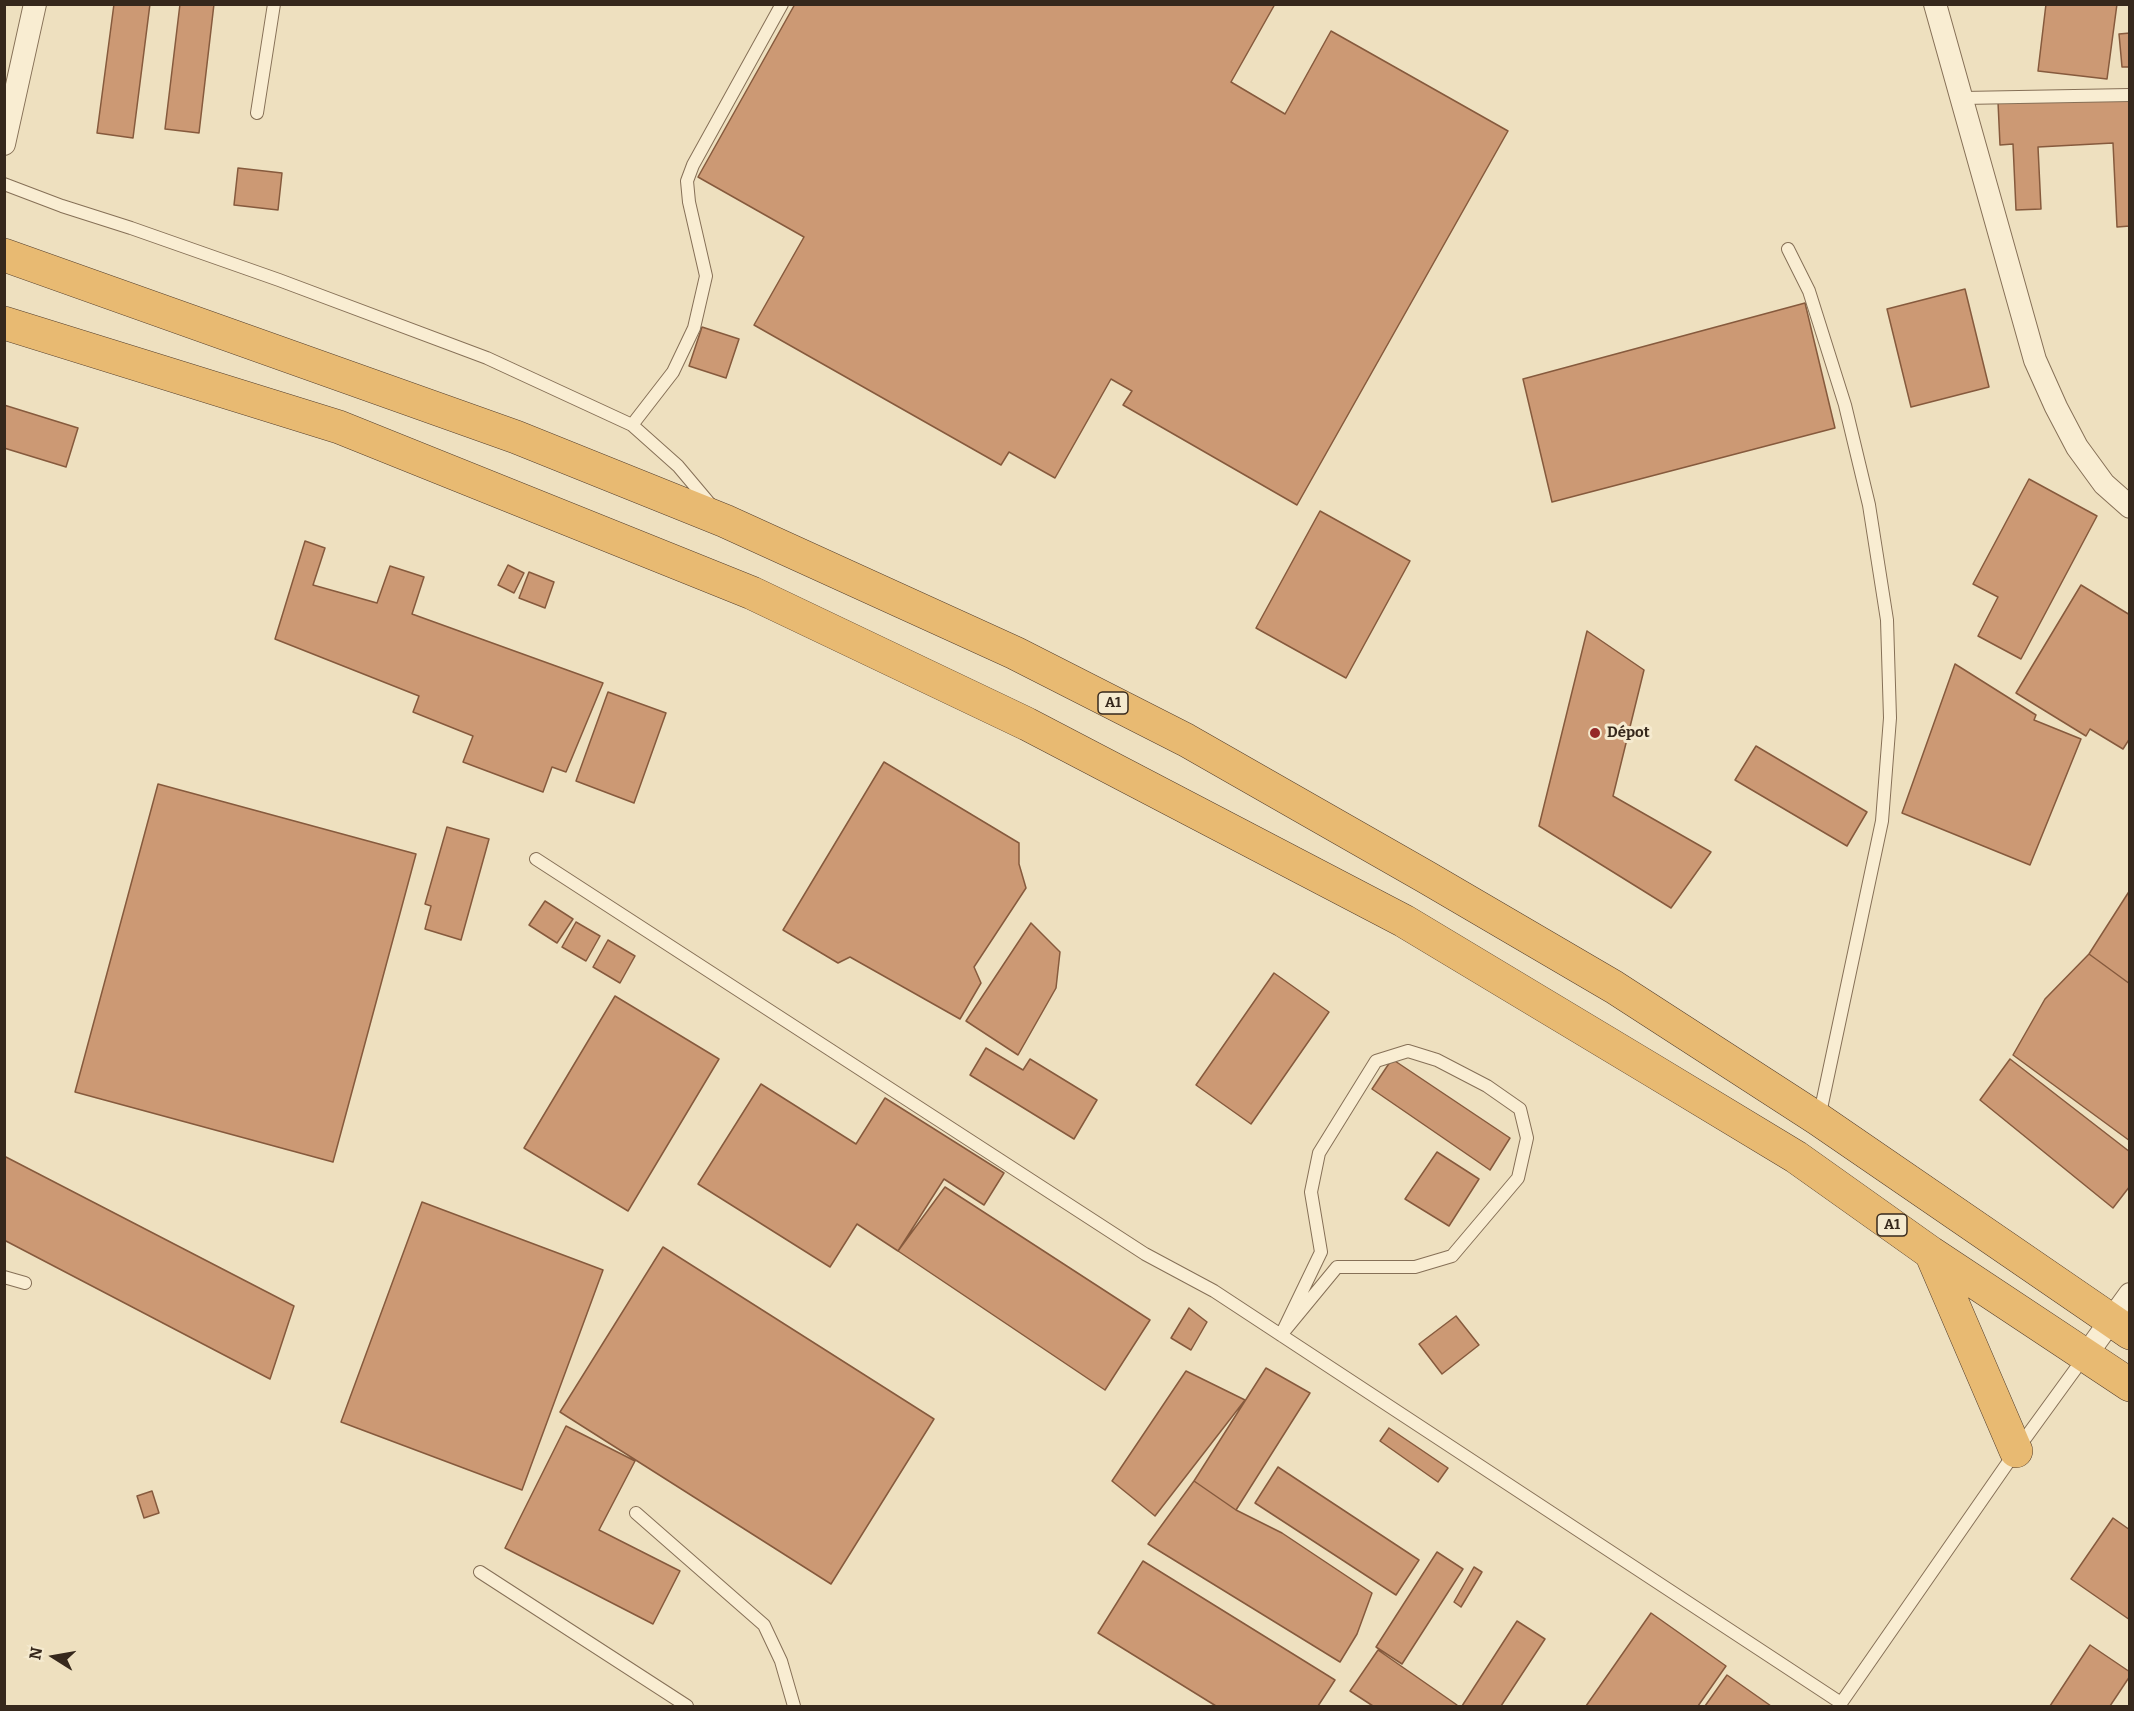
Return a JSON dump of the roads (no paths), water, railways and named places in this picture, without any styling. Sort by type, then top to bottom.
[{"type":"highway","name":"A1","points":[[4,255],[516,437],[725,521],[1015,653],[1186,741],[1614,987],[1818,1119],[2120,1326]]},
{"type":"highway","name":"A1","points":[[4,323],[339,427],[752,593],[1027,724],[1404,921],[1796,1157],[1931,1253],[2130,1385]]},
{"type":"highway","points":[[1931,1253],[2016,1451]]},
{"type":"street","points":[[4,144],[35,4]]},
{"type":"street","points":[[1935,4],[2035,360],[2077,447],[2104,484],[2130,507]]},
{"type":"street","points":[[2086,1355],[2120,1326],[2130,1294]]},
{"type":"lane","points":[[257,113],[274,4]]},
{"type":"lane","points":[[632,425],[673,372],[694,328],[706,276],[689,202],[687,182],[693,165],[782,4]]},
{"type":"lane","points":[[1963,98],[2130,94]]},
{"type":"lane","points":[[4,184],[279,280],[487,358],[632,425],[678,466],[725,521]]},
{"type":"lane","points":[[1788,249],[1809,291],[1845,405],[1869,505],[1887,620],[1890,718],[1882,821],[1818,1119]]},
{"type":"lane","points":[[536,859],[1145,1254],[1214,1291],[1840,1705],[2016,1451],[2086,1355]]},
{"type":"lane","points":[[1408,1051],[1437,1060],[1487,1086],[1520,1109],[1527,1138],[1518,1178],[1452,1256],[1415,1267],[1337,1267],[1281,1335],[1321,1252],[1311,1192],[1319,1153],[1376,1061],[1408,1051]]},
{"type":"lane","points":[[4,1276],[24,1283]]},
{"type":"lane","points":[[636,1513],[764,1625],[781,1661],[794,1707]]},
{"type":"lane","points":[[480,1572],[687,1707]]},
{"type":"place","name":"Dépot","points":[[1595,733]]}]
